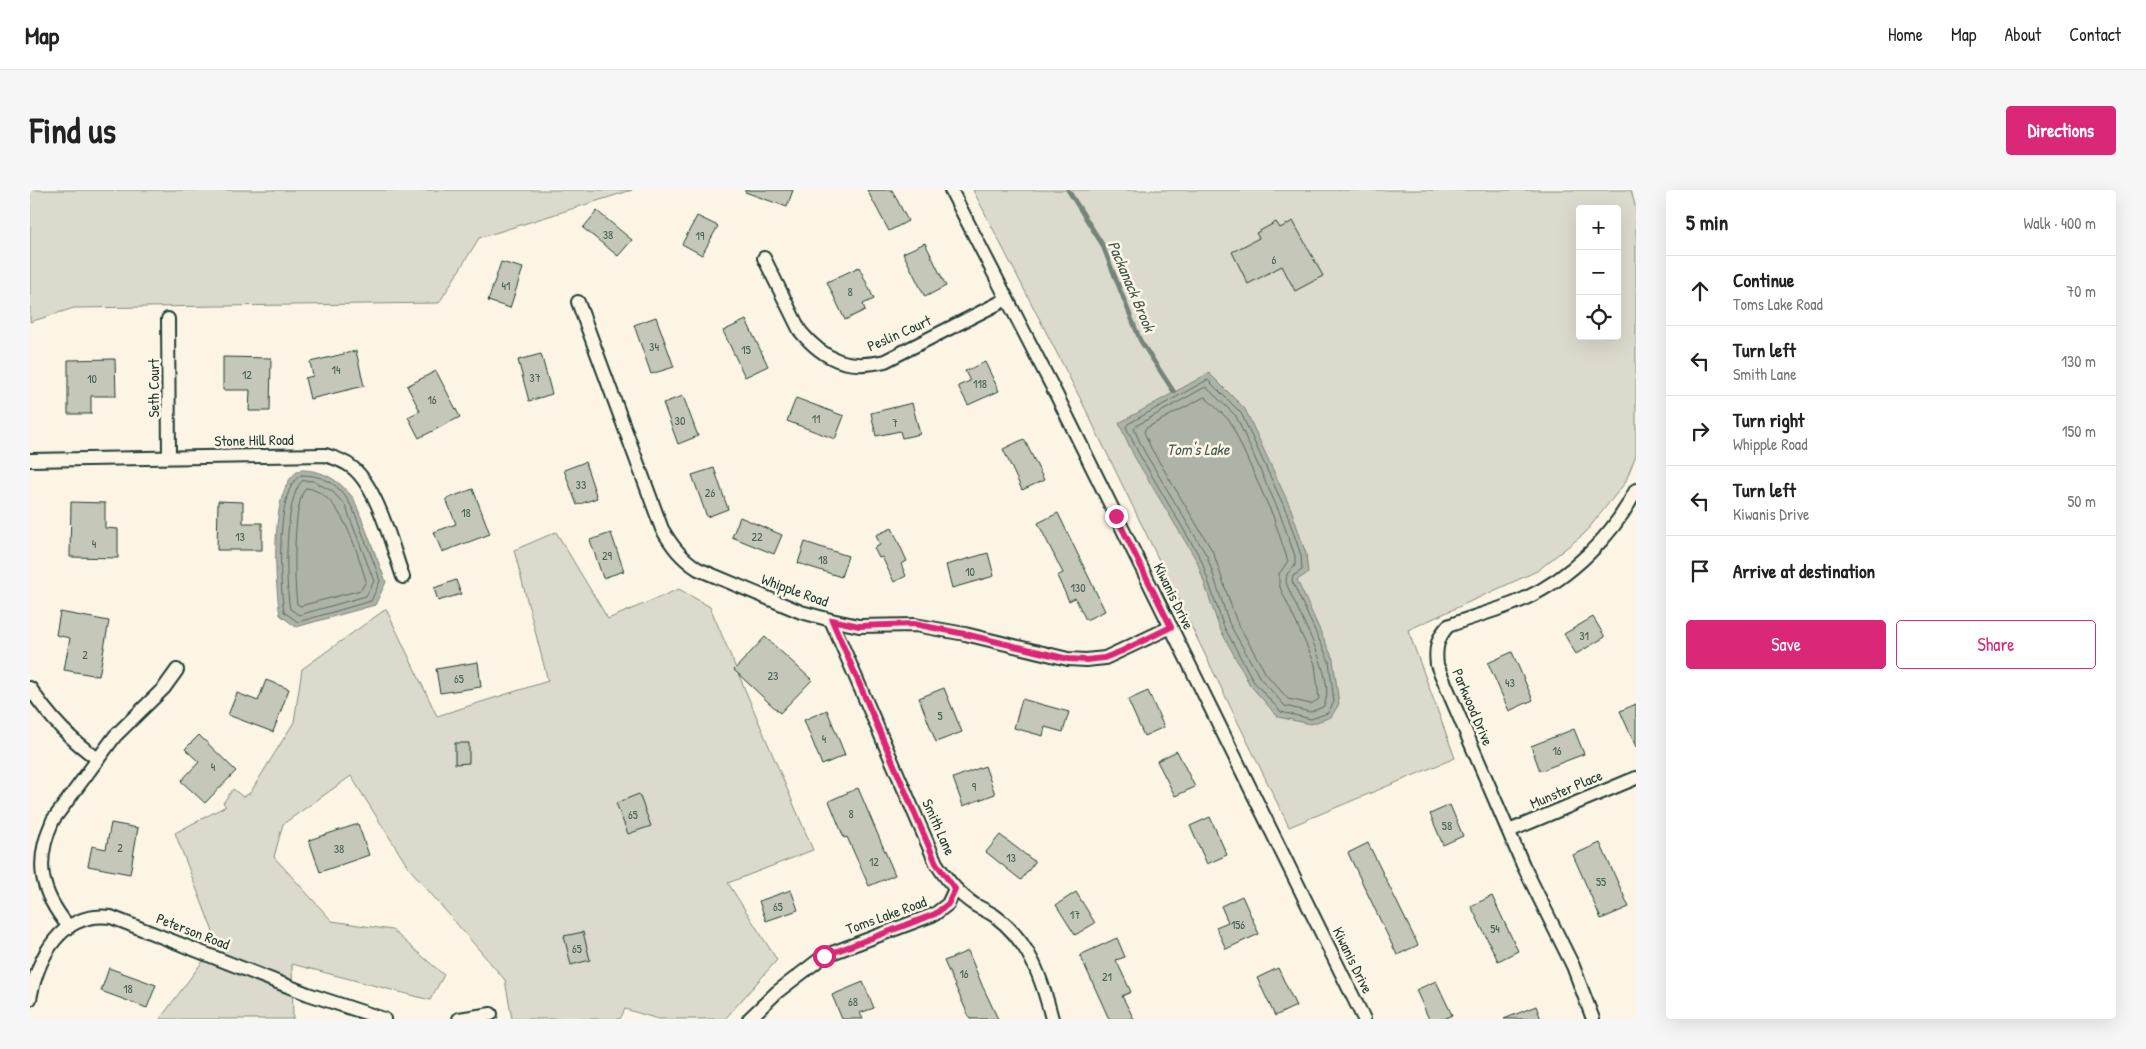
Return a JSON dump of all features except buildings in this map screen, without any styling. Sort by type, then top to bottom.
[{"type":"street","name":"Kiwanis Drive","points":[[951,190],[1171,627],[1364,1019]]},
{"type":"street","name":"Peslin Court","points":[[764,258],[800,331],[808,341],[822,353],[836,361],[852,365],[869,365],[885,360],[1007,299]]},
{"type":"street","name":"Whipple Road","points":[[578,302],[662,529],[672,546],[684,559],[698,569],[801,612],[832,620],[859,626],[914,624],[965,634],[1068,659],[1104,658],[1171,627]]},
{"type":"street","name":"Seth Court","points":[[168,319],[169,457]]},
{"type":"street","name":"Stone Hill Road","points":[[30,460],[325,455],[340,459],[353,468],[364,480],[373,496],[403,577]]},
{"type":"street","name":"Parkwood Drive","points":[[1593,1019],[1573,966],[1523,866],[1438,665],[1436,654],[1437,643],[1441,633],[1448,626],[1525,598],[1550,584],[1574,566],[1596,545],[1636,490]]},
{"type":"street","name":"Smith Lane","points":[[832,620],[936,863],[955,889],[976,906],[994,915],[1010,928],[1023,944],[1035,964],[1044,986],[1052,1019]]},
{"type":"street","points":[[69,927],[49,900],[44,885],[43,851],[53,820],[115,736],[164,688],[177,670]]},
{"type":"street","points":[[30,688],[58,727],[77,745],[98,759]]},
{"type":"street","name":"Munster Place","points":[[1509,831],[1636,778]]},
{"type":"street","name":"Toms Lake Road","points":[[749,1019],[777,992],[824,956],[935,914],[948,904],[955,889]]},
{"type":"street","name":"Peterson Road","points":[[30,999],[34,979],[41,960],[52,943],[69,927],[88,917],[111,916],[308,994],[384,1019]]},
{"type":"street","points":[[459,1019],[491,1014]]},
{"type":"shaded area","points":[[30,190],[632,190],[479,238],[439,303],[74,308],[30,322]]},
{"type":"shaded area","points":[[973,190],[1631,190],[1636,209],[1636,455],[1625,483],[1584,534],[1537,571],[1408,630],[1455,758],[1289,827],[1080,398]]},
{"type":"shaded area","points":[[556,532],[608,619],[679,589],[710,607],[813,850],[728,883],[777,960],[725,1019],[658,1019],[625,1009],[620,1019],[512,1019],[505,980],[408,867],[351,776],[283,824],[274,857],[332,921],[392,930],[444,975],[430,1000],[292,964],[293,1019],[160,1019],[217,942],[175,833],[226,806],[223,803],[233,789],[243,797],[250,793],[294,722],[302,669],[386,609],[437,716],[548,681],[514,550]]},
{"type":"water","name":"Tom's Lake","points":[[1209,373],[1245,409],[1291,509],[1306,554],[1308,573],[1297,580],[1333,659],[1339,704],[1331,717],[1311,724],[1278,717],[1250,685],[1219,627],[1197,561],[1134,456],[1119,423]]},
{"type":"water","points":[[301,470],[324,474],[343,487],[354,499],[386,582],[375,605],[296,627],[280,615],[276,536],[283,494],[290,478]]},
{"type":"waterway","name":"Packanack Brook","points":[[1068,190],[1102,244],[1140,340],[1174,392]]},
{"type":"route","points":[[824,956],[935,914],[944,909],[951,900],[955,889],[936,863],[832,620],[859,626],[914,624],[965,634],[1068,659],[1104,658],[1171,627],[1116,516]]}]
